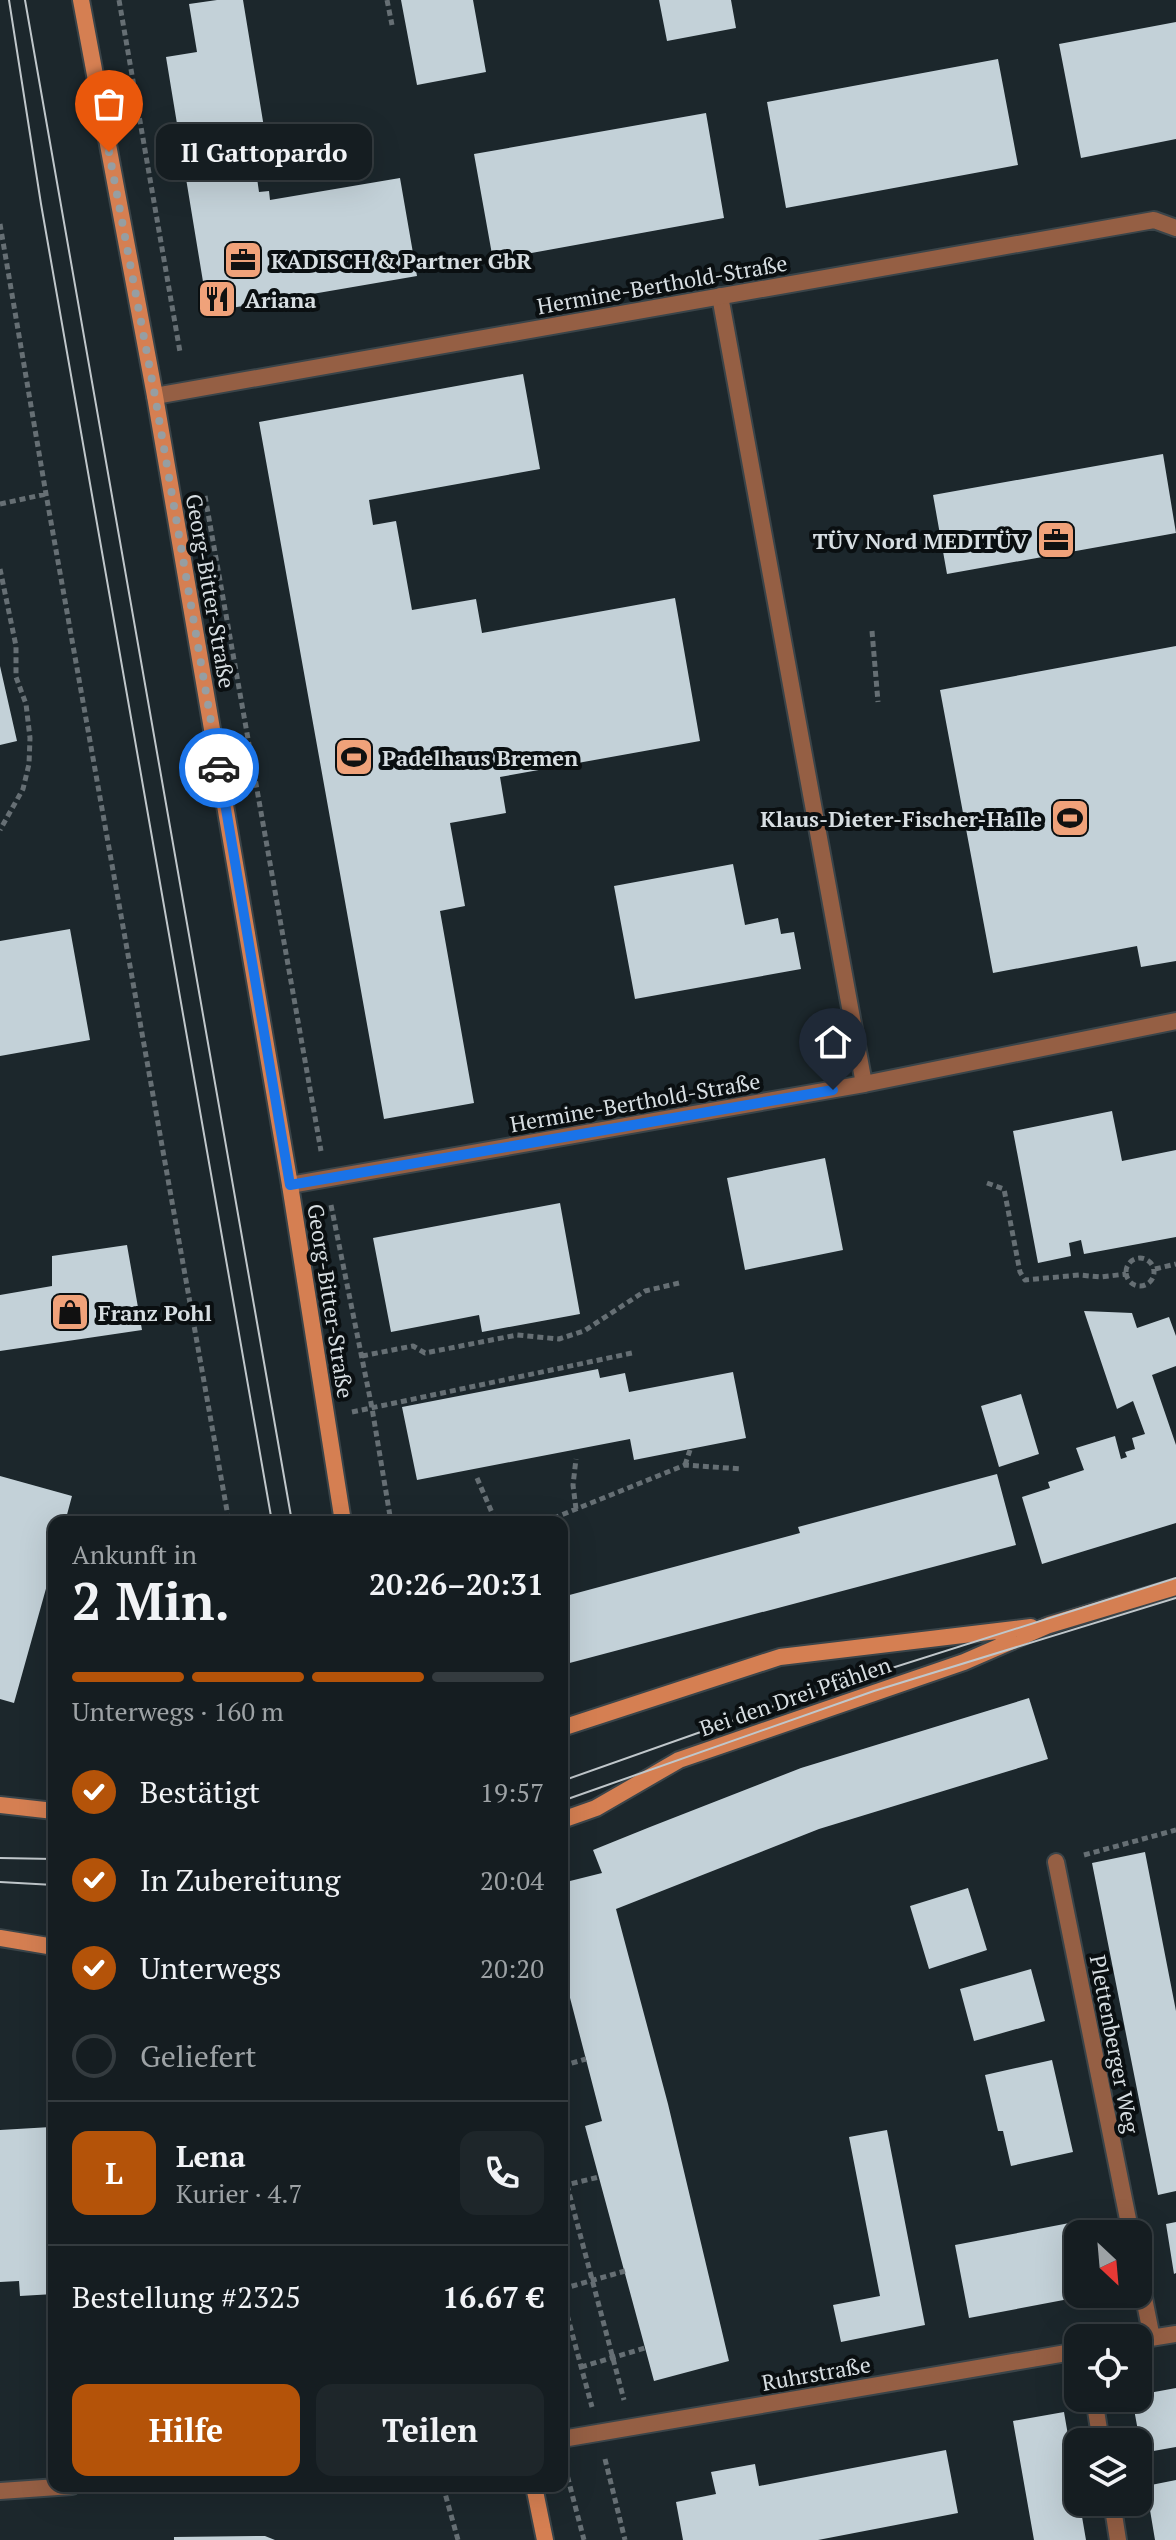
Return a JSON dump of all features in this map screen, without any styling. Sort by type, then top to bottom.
[{"type":"main road","name":"Georg-Bitter-Straße","points":[[81,0],[155,396],[290,1185],[342,1516]]},
{"type":"main road","name":"Bei den Drei Pfählen","points":[[568,1818],[596,1808],[679,1760],[964,1662],[1049,1625],[1176,1587]]},
{"type":"main road","name":"Bei den Drei Pfählen","points":[[568,1726],[780,1657],[1049,1625]]},
{"type":"main road","points":[[0,1805],[48,1810]]},
{"type":"main road","points":[[0,1938],[48,1946]]},
{"type":"main road","points":[[535,2492],[545,2540]]},
{"type":"street","name":"Hermine-Berthold-Straße","points":[[155,396],[1154,220],[1176,228]]},
{"type":"street","points":[[720,296],[864,1084]]},
{"type":"street","name":"Hermine-Berthold-Straße","points":[[290,1185],[864,1084],[1176,1021]]},
{"type":"street","name":"Plettenberger Weg","points":[[1056,1862],[1128,2220]]},
{"type":"street","points":[[1152,2338],[1176,2334]]},
{"type":"street","name":"Ruhrstraße","points":[[568,2438],[1064,2353]]},
{"type":"street","points":[[0,2491],[48,2488]]},
{"type":"street","points":[[1114,2516],[1118,2540]]},
{"type":"path","points":[[119,0],[187,391]]},
{"type":"path","points":[[387,0],[392,25]]},
{"type":"path","points":[[0,224],[228,1516]]},
{"type":"path","points":[[203,484],[326,1179],[372,1408],[390,1516]]},
{"type":"path","points":[[0,504],[46,494]]},
{"type":"path","points":[[0,569],[16,646],[16,677],[26,704],[30,738],[29,764],[23,789],[0,830]]},
{"type":"path","points":[[872,631],[878,702]]},
{"type":"path","points":[[987,1183],[1004,1189],[1020,1272],[1025,1280],[1126,1274]]},
{"type":"path","points":[[1138,1257],[1145,1257],[1155,1269],[1150,1283],[1143,1286],[1129,1281],[1126,1274],[1126,1267],[1138,1257]]},
{"type":"path","points":[[1155,1269],[1176,1264]]},
{"type":"path","points":[[362,1356],[413,1346],[425,1353],[517,1335],[559,1339],[584,1331],[645,1291],[679,1283]]},
{"type":"path","points":[[328,1417],[632,1353]]},
{"type":"path","points":[[685,1465],[690,1450]]},
{"type":"path","points":[[576,1459],[573,1485],[576,1509]]},
{"type":"path","points":[[559,1516],[685,1465],[742,1469]]},
{"type":"path","points":[[477,1478],[493,1516]]},
{"type":"path","points":[[1056,1862],[1176,1830]]},
{"type":"path","points":[[568,2064],[586,2059]]},
{"type":"path","points":[[568,2184],[599,2177]]},
{"type":"path","points":[[568,2199],[626,2406]]},
{"type":"path","points":[[568,2287],[625,2271]]},
{"type":"path","points":[[581,2367],[645,2348]]},
{"type":"path","points":[[568,2480],[584,2540]]},
{"type":"path","points":[[445,2492],[458,2540]]},
{"type":"building","points":[[243,0],[272,176],[257,178],[259,192],[269,191],[270,200],[400,178],[417,276],[208,312],[166,57],[197,52],[189,4]]},
{"type":"building","points":[[401,0],[473,0],[486,72],[417,85]]},
{"type":"building","points":[[659,0],[731,0],[736,28],[667,41]]},
{"type":"building","points":[[1176,22],[1176,139],[1081,158],[1059,44]]},
{"type":"building","points":[[998,59],[1018,165],[786,208],[767,102]]},
{"type":"building","points":[[706,113],[724,218],[493,260],[474,154]]},
{"type":"building","points":[[523,374],[540,469],[369,500],[373,525],[396,521],[412,610],[476,599],[482,633],[675,598],[700,741],[500,777],[506,813],[450,823],[465,906],[440,911],[474,1103],[384,1119],[259,422]]},
{"type":"building","points":[[1163,454],[1176,533],[947,574],[933,495]]},
{"type":"building","name":"Klaus-Dieter-Fischer-Halle","points":[[1176,646],[1176,961],[1141,967],[1137,946],[993,973],[940,690]]},
{"type":"building","points":[[0,666],[17,741],[0,745]]},
{"type":"building","points":[[733,864],[745,925],[778,918],[781,934],[794,932],[801,969],[635,999],[614,886]]},
{"type":"building","points":[[70,929],[90,1040],[0,1056],[0,941]]},
{"type":"building","points":[[1112,1111],[1122,1161],[1176,1150],[1176,1237],[1084,1254],[1081,1240],[1069,1243],[1071,1256],[1038,1263],[1013,1131]]},
{"type":"building","points":[[825,1158],[843,1250],[745,1270],[727,1178]]},
{"type":"building","points":[[560,1203],[580,1314],[482,1332],[479,1315],[391,1332],[373,1238]]},
{"type":"building","name":"Franz Pohl","points":[[127,1245],[142,1330],[0,1351],[0,1295],[52,1286],[52,1256]]},
{"type":"building","points":[[1084,1311],[1132,1313],[1137,1328],[1169,1317],[1176,1336],[1176,1366],[1152,1375],[1176,1445],[1176,1523],[1042,1564],[1022,1497],[1050,1488],[1048,1482],[1084,1470],[1076,1448],[1115,1436],[1121,1459],[1127,1457],[1125,1452],[1135,1449],[1132,1438],[1145,1434],[1133,1401],[1117,1409]]},
{"type":"building","points":[[598,1369],[600,1378],[625,1373],[629,1392],[733,1372],[746,1438],[634,1460],[630,1439],[417,1480],[402,1407]]},
{"type":"building","points":[[1021,1394],[1039,1454],[999,1467],[981,1406]]},
{"type":"building","points":[[997,1474],[1016,1545],[568,1663],[568,1595],[800,1533],[798,1527]]},
{"type":"building","points":[[0,1476],[72,1496],[67,1516],[48,1516],[48,1581],[14,1703],[0,1699]]},
{"type":"building","points":[[1029,1698],[1048,1759],[819,1829],[616,1909],[668,2104],[729,2361],[654,2381],[585,2126],[602,2121],[568,1990],[568,1882],[602,1873],[593,1850],[801,1768]]},
{"type":"building","points":[[1145,1852],[1176,2011],[1176,2191],[1158,2195],[1092,1863]]},
{"type":"building","points":[[968,1888],[987,1950],[929,1969],[910,1906]]},
{"type":"building","points":[[1031,1969],[1045,2021],[974,2041],[960,1989]]},
{"type":"building","points":[[1052,2060],[1073,2152],[1011,2166],[1003,2131],[998,2131],[985,2075]]},
{"type":"building","points":[[48,2127],[48,2294],[20,2296],[19,2281],[0,2282],[0,2130]]},
{"type":"building","points":[[887,2130],[925,2325],[841,2342],[833,2305],[880,2296],[849,2137]]},
{"type":"building","points":[[1176,2222],[1176,2273],[1174,2274],[1166,2224]]},
{"type":"building","points":[[1064,2224],[1064,2300],[969,2318],[955,2245]]},
{"type":"building","points":[[1176,2388],[1176,2447],[1152,2451],[1152,2428],[1137,2428],[1135,2412],[1152,2412],[1152,2392]]},
{"type":"building","points":[[1064,2412],[1067,2428],[1064,2428],[1064,2516],[1082,2516],[1086,2540],[1034,2540],[1013,2421]]},
{"type":"building","points":[[946,2450],[958,2513],[818,2540],[683,2540],[676,2502],[716,2494],[711,2472],[755,2464],[759,2486]]},
{"type":"building","points":[[1176,2480],[1176,2540],[1155,2540],[1151,2516],[1152,2485]]},
{"type":"building","points":[[265,2536],[275,2540],[174,2540],[174,2537]]},
{"type":"tram line","points":[[9,0],[41,204],[271,1516]]},
{"type":"tram line","points":[[25,0],[291,1516]]},
{"type":"tram line","points":[[568,1779],[794,1699],[1176,1578]]},
{"type":"tram line","points":[[568,1799],[874,1691],[1176,1598]]},
{"type":"tram line","points":[[0,1858],[48,1859]]},
{"type":"tram line","points":[[0,1882],[48,1885]]},
{"type":"way so far","points":[[109,152],[219,768]]},
{"type":"place","name":"Il Gattopardo","points":[[109,152]]},
{"type":"place","name":"KADISCH & Partner GbR","points":[[243,260]]},
{"type":"place","name":"Ariana","points":[[217,299]]},
{"type":"place","name":"TÜV Nord MEDITÜV","points":[[1056,540]]},
{"type":"place","name":"Padelhaus Bremen","points":[[354,757]]},
{"type":"place","name":"Klaus-Dieter-Fischer-Halle","points":[[1070,818]]},
{"type":"place","name":"Franz Pohl","points":[[70,1312]]},
{"type":"route","points":[[219,768],[290,1185],[833,1090]]}]
